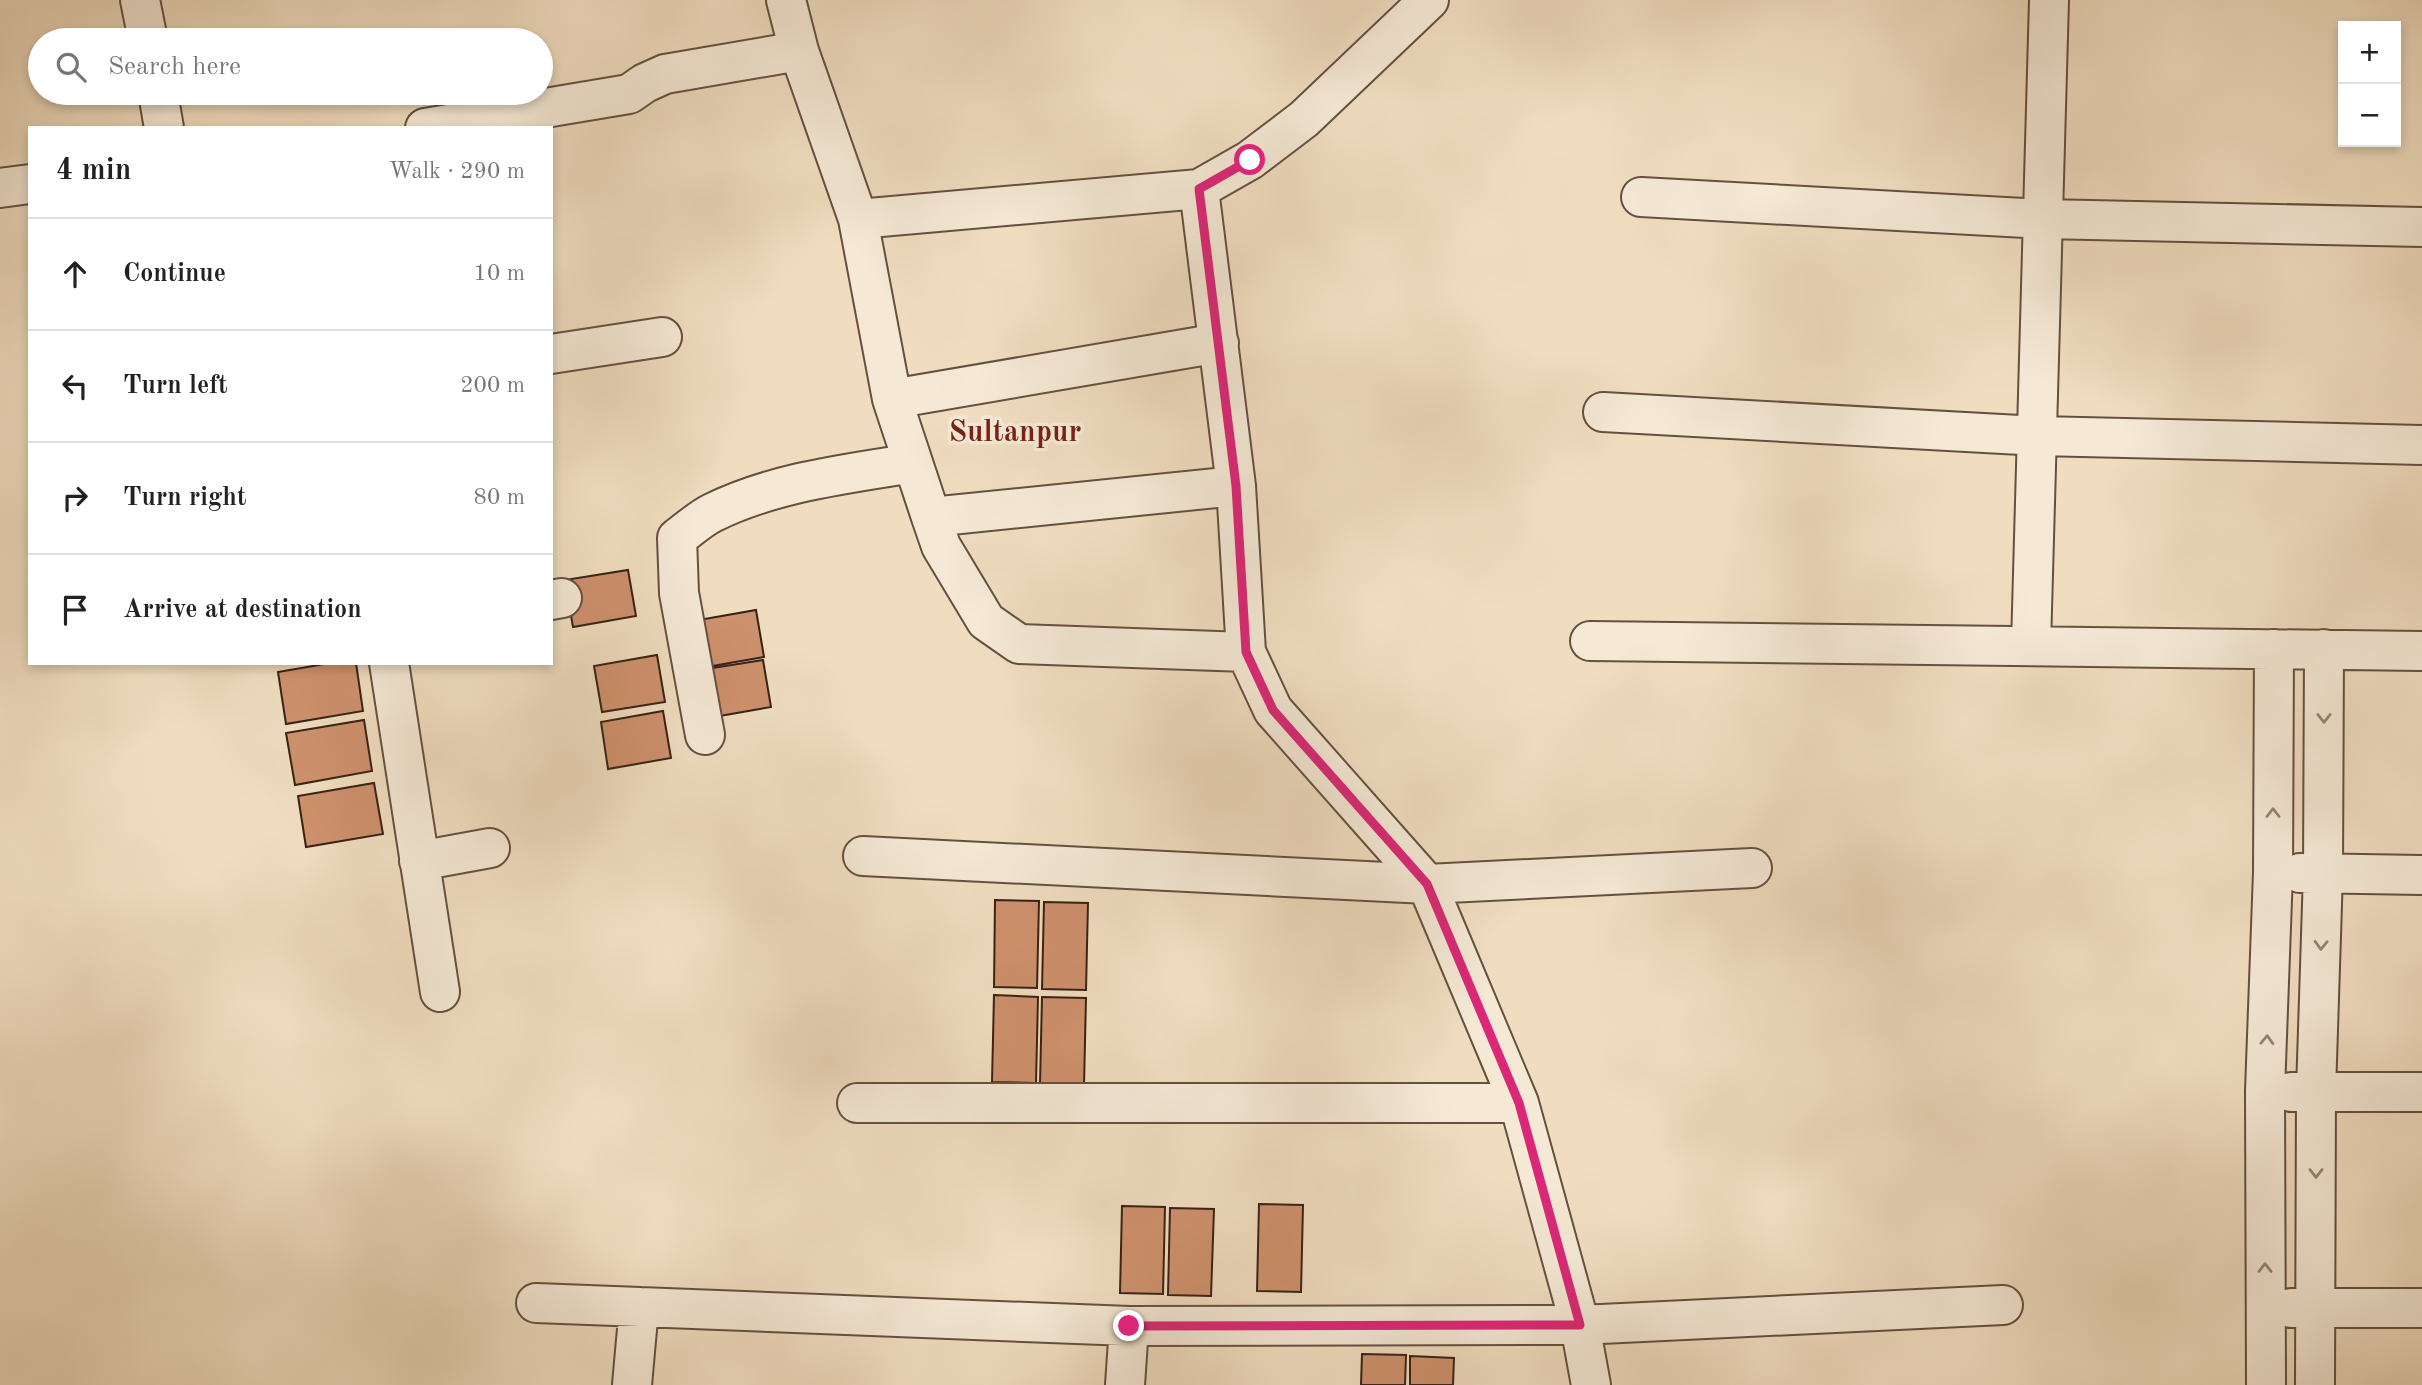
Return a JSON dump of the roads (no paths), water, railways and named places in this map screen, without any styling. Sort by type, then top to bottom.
[{"type":"street","points":[[140,0],[146,28]]},
{"type":"street","points":[[786,0],[799,51],[858,219],[892,399],[941,546],[986,621],[1019,644],[1246,652]]},
{"type":"street","points":[[858,219],[1199,189],[1250,160],[1304,119],[1429,0]]},
{"type":"street","points":[[2031,646],[2049,0]]},
{"type":"street","points":[[437,126],[629,94],[665,74],[799,51]]},
{"type":"street","points":[[160,105],[164,126]]},
{"type":"street","points":[[0,188],[28,184]]},
{"type":"street","points":[[1199,189],[1236,486],[1246,652],[1273,710],[1427,884],[1519,1103],[1580,1325],[1591,1385]]},
{"type":"street","points":[[1641,197],[2043,219],[2422,227]]},
{"type":"street","points":[[553,354],[663,337]]},
{"type":"street","points":[[892,399],[1219,343]]},
{"type":"street","points":[[1603,412],[2038,436],[2422,445]]},
{"type":"street","points":[[705,735],[679,593],[677,538],[710,514],[754,497],[811,479],[913,463]]},
{"type":"street","points":[[931,517],[1236,486]]},
{"type":"street","points":[[1590,640],[2422,651]]},
{"type":"street","points":[[2266,1385],[2265,1091],[2273,872],[2274,649]]},
{"type":"street","points":[[2315,1385],[2316,1092],[2323,873],[2324,649]]},
{"type":"street","points":[[389,665],[440,992]]},
{"type":"street","points":[[419,861],[490,848]]},
{"type":"street","points":[[863,856],[1427,884],[1752,868]]},
{"type":"street","points":[[2273,872],[2422,875]]},
{"type":"street","points":[[2265,1091],[2422,1092]]},
{"type":"street","points":[[857,1103],[1519,1103]]},
{"type":"street","points":[[537,1303],[1129,1326],[1580,1325],[2003,1305]]},
{"type":"street","points":[[632,1385],[639,1307]]},
{"type":"street","points":[[2265,1309],[2422,1308]]},
{"type":"street","points":[[1125,1385],[1129,1326]]},
{"type":"district","name":"Sultanpur","points":[[1015,433]]}]
